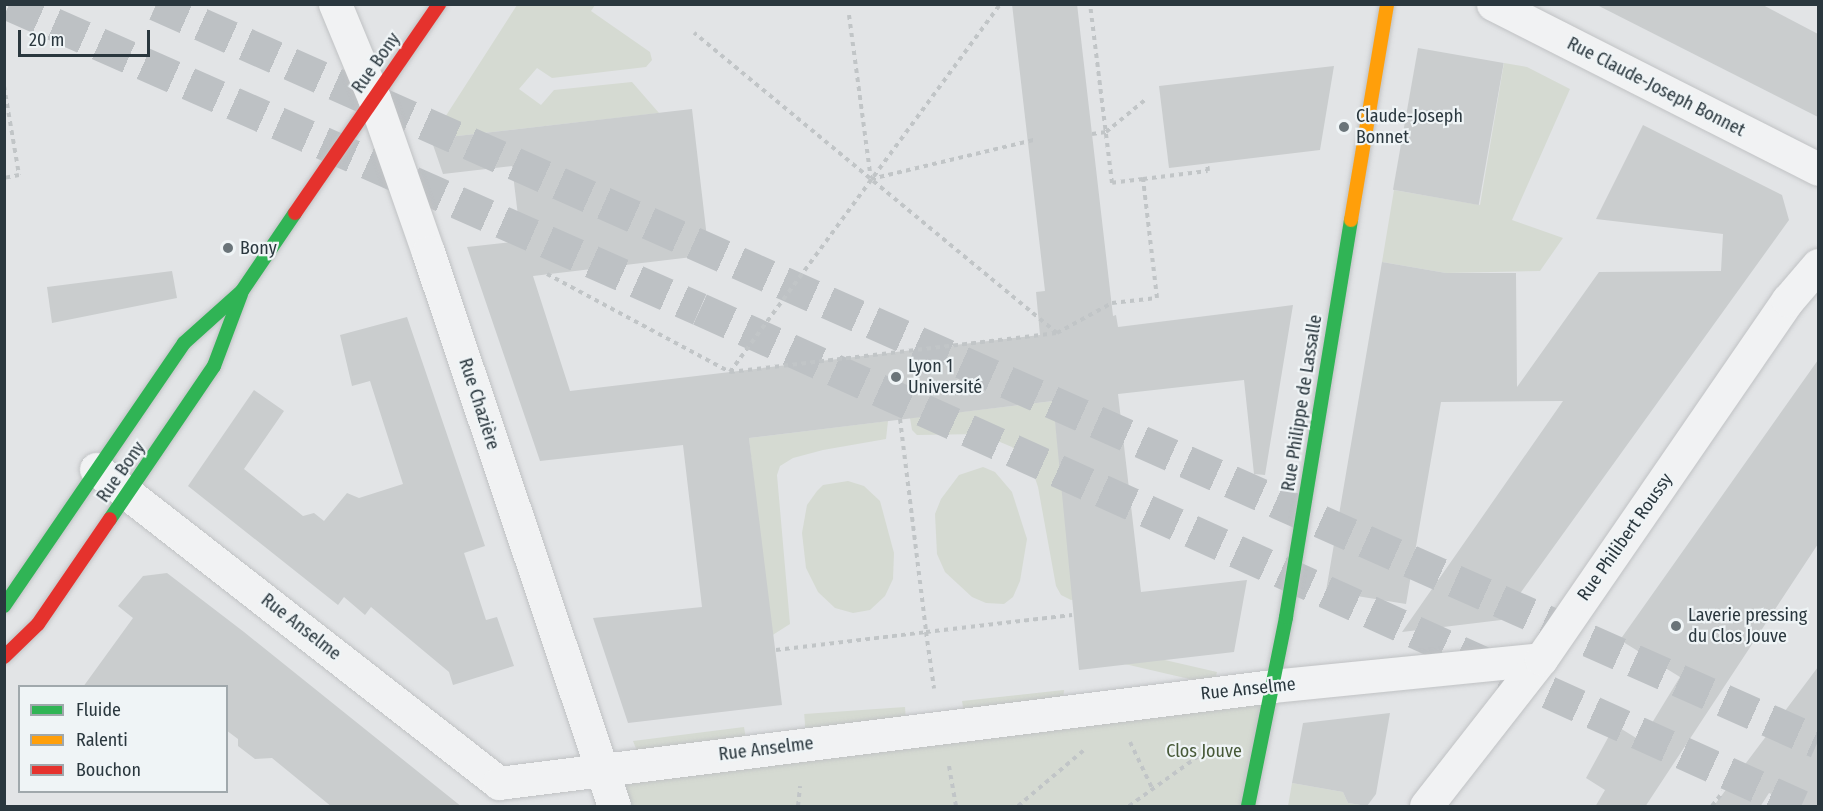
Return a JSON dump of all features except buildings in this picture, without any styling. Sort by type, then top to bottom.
[{"type":"street","name":"Rue Chazière","points":[[335,4],[374,98],[614,807]]},
{"type":"street","name":"Rue Bony","points":[[4,606],[184,343],[242,291],[439,4]]},
{"type":"street","name":"Rue Philippe de Lassalle","points":[[1248,807],[1272,686],[1387,4]]},
{"type":"street","name":"Rue Claude-Joseph Bonnet","points":[[1493,4],[1818,169]]},
{"type":"street","name":"Rue Philibert Roussy","points":[[1426,807],[1541,659],[1788,300],[1818,265]]},
{"type":"street","name":"Rue Bony","points":[[4,657],[38,624],[214,366],[242,291]]},
{"type":"street","name":"Rue Anselme","points":[[96,469],[129,492],[499,783],[600,768],[1272,686],[1541,659]]},
{"type":"path","points":[[730,372],[1000,4]]},
{"type":"path","points":[[1090,4],[1112,183],[1208,171],[1207,164]]},
{"type":"path","points":[[849,15],[871,179]]},
{"type":"path","points":[[694,33],[1057,333]]},
{"type":"path","points":[[4,86],[19,175],[4,178]]},
{"type":"path","points":[[1092,134],[1106,132],[1146,99]]},
{"type":"path","points":[[871,179],[1034,140]]},
{"type":"path","points":[[547,274],[730,372],[1057,333],[1112,303],[1157,298],[1143,179]]},
{"type":"path","points":[[900,419],[933,687]]},
{"type":"path","points":[[776,650],[1072,615]]},
{"type":"path","points":[[1118,705],[1120,720],[1152,788]]},
{"type":"path","points":[[1129,807],[1211,747]]},
{"type":"path","points":[[1018,807],[1086,749]]},
{"type":"path","points":[[1712,807],[1723,792]]},
{"type":"green space","points":[[517,5],[595,5],[591,11],[650,52],[652,60],[646,67],[552,78],[537,68],[519,89],[541,105],[554,90],[632,82],[659,113],[431,139]]},
{"type":"green space","points":[[1504,63],[1527,67],[1570,89],[1512,220],[1563,238],[1540,271],[1446,273],[1382,262],[1394,190],[1480,205]]},
{"type":"green space","points":[[1053,401],[1075,599],[1071,600],[1061,595],[1056,586],[1038,487],[1034,475],[1021,457],[1012,447],[981,434],[917,435],[912,430],[910,418]]},
{"type":"green space","points":[[888,421],[886,439],[823,450],[793,458],[780,466],[777,475],[790,624],[771,636],[749,438]]},
{"type":"green space","points":[[983,467],[995,472],[1012,492],[1027,539],[1020,581],[1013,597],[1004,604],[986,603],[972,597],[945,572],[937,554],[935,514],[941,499],[959,475]]},
{"type":"green space","points":[[848,481],[864,486],[880,501],[894,553],[893,579],[885,596],[870,610],[853,613],[835,608],[818,592],[806,568],[802,533],[807,505],[817,491],[823,485]]},
{"type":"green space","points":[[1123,650],[1217,672],[1214,685],[1121,663]]},
{"type":"green space","name":"Clos Jouve","points":[[1270,688],[1250,806],[616,806],[631,765]]},
{"type":"green space","points":[[1064,690],[1063,701],[964,714],[962,701]]},
{"type":"green space","points":[[905,707],[906,721],[805,728],[804,714]]},
{"type":"green space","points":[[744,727],[746,740],[637,751],[633,741]]},
{"type":"green space","points":[[1292,783],[1343,792],[1348,803],[1367,806],[1288,806]]},
{"type":"tunnel","points":[[9,4],[700,309],[1801,806]]},
{"type":"tunnel","points":[[156,4],[1818,742]]},
{"type":"traffic: fast","points":[[4,606],[184,343],[242,291],[295,213]]},
{"type":"traffic: fast","points":[[1248,806],[1286,617],[1351,220]]},
{"type":"traffic: fast","points":[[110,519],[214,366],[241,294]]},
{"type":"traffic: slow","points":[[1351,220],[1387,4]]},
{"type":"traffic: jam","points":[[295,213],[439,4]]},
{"type":"traffic: jam","points":[[4,657],[38,624],[110,519]]},
{"type":"place","name":"Claude-Joseph Bonnet","points":[[1344,127]]},
{"type":"place","name":"Bony","points":[[228,248]]},
{"type":"place","name":"Lyon 1 Université","points":[[896,377]]},
{"type":"place","name":"Laverie pressing du Clos Jouve","points":[[1676,626]]}]
